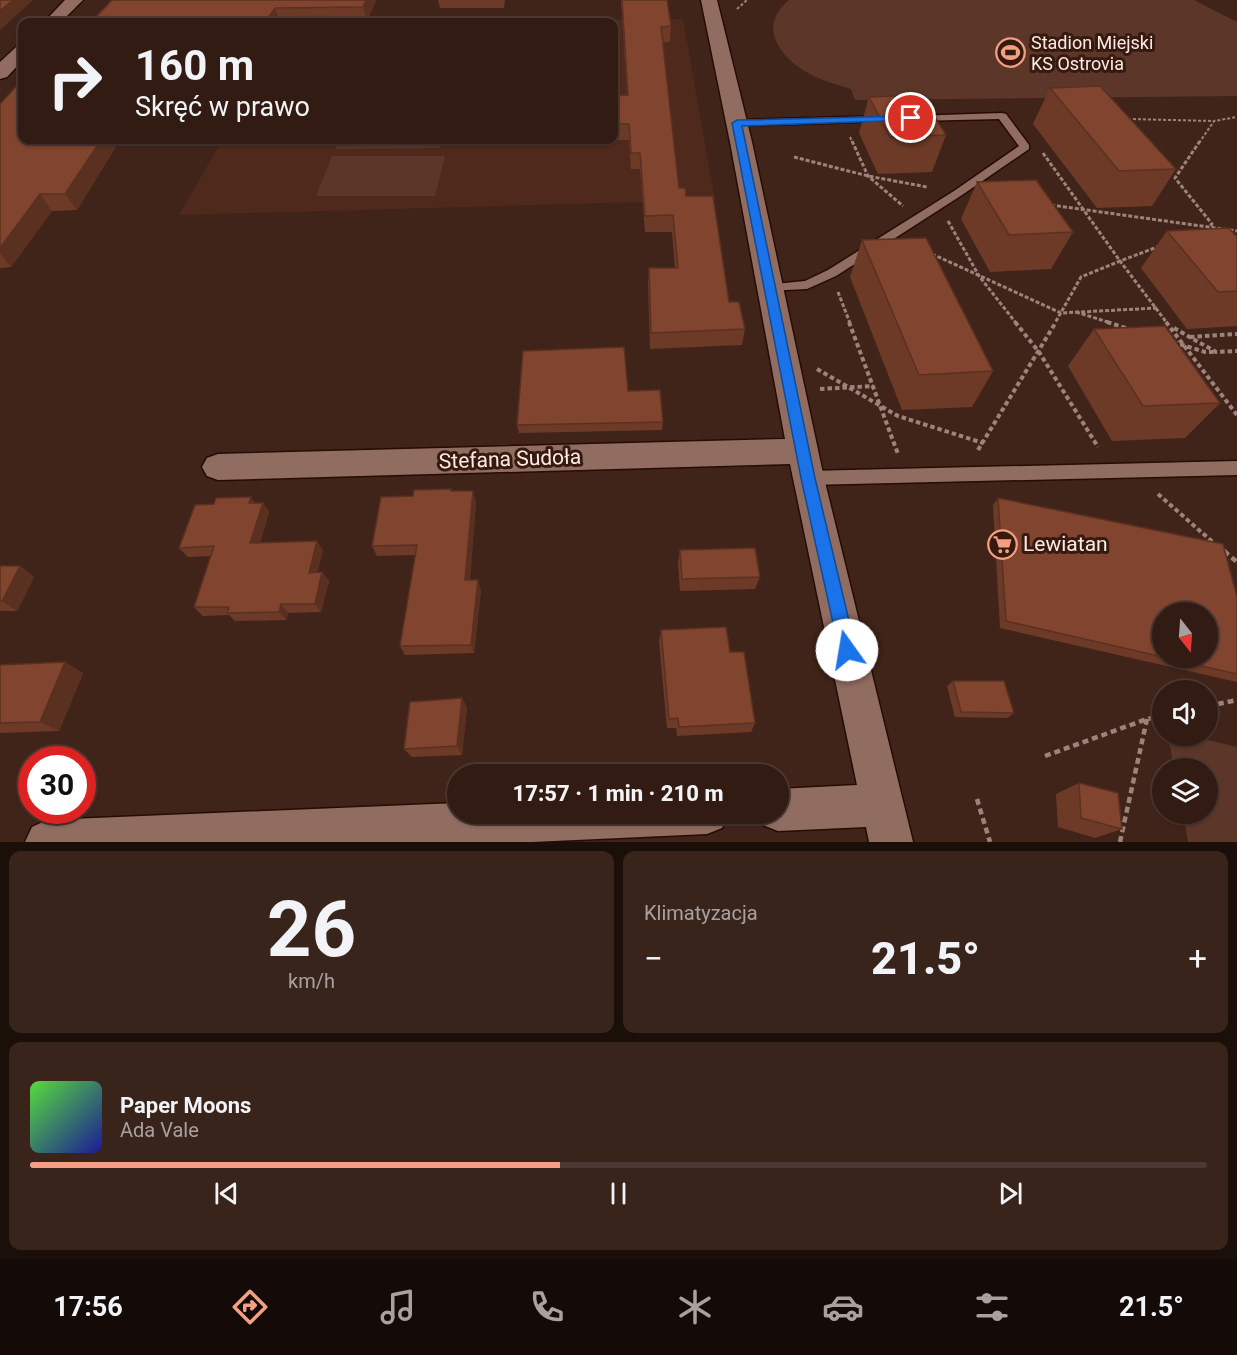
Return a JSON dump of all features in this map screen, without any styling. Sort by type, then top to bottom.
[{"type":"street","points":[[56,18],[75,0]]},
{"type":"street","points":[[723,5],[737,123],[805,464],[887,823],[789,811]]},
{"type":"street","points":[[0,73],[18,55]]},
{"type":"street","name":"Stefana Sudoła","points":[[218,467],[805,464]]},
{"type":"street","points":[[48,842],[456,824]]},
{"type":"lane","points":[[737,123],[1002,116],[1025,147],[958,193],[832,273],[807,285],[770,288]]},
{"type":"lane","points":[[805,464],[964,474],[1237,468]]},
{"type":"path","points":[[723,5],[747,0]]},
{"type":"path","points":[[1121,119],[1214,121],[1237,117]]},
{"type":"path","points":[[843,121],[868,176],[918,218]]},
{"type":"path","points":[[1205,229],[1212,224],[1174,178],[1214,121]]},
{"type":"path","points":[[1041,150],[1120,261],[1237,415]]},
{"type":"path","points":[[794,157],[868,176],[958,193]]},
{"type":"path","points":[[938,205],[980,276],[1040,352],[1113,471]]},
{"type":"path","points":[[1050,205],[1205,229],[1237,231]]},
{"type":"path","points":[[890,235],[1061,313],[1157,308]]},
{"type":"path","points":[[964,474],[1040,352],[1081,277],[1161,245]]},
{"type":"path","points":[[832,273],[900,460]]},
{"type":"path","points":[[1075,312],[1129,329]]},
{"type":"path","points":[[1171,326],[1216,352]]},
{"type":"path","points":[[1189,337],[1237,334]]},
{"type":"path","points":[[1163,339],[1205,352],[1237,351]]},
{"type":"path","points":[[815,367],[898,416],[983,443]]},
{"type":"path","points":[[812,389],[873,386]]},
{"type":"path","points":[[1131,470],[1237,562]]},
{"type":"path","points":[[1218,704],[1237,700]]},
{"type":"path","points":[[1045,756],[1152,718]]},
{"type":"path","points":[[1120,842],[1147,719]]},
{"type":"path","points":[[977,799],[990,842]]},
{"type":"shaded area","name":"Stadion Miejski KS Ostrovia","points":[[789,0],[1194,0],[1237,22],[1237,96],[855,100],[851,89],[804,71],[784,54],[777,44],[774,22],[779,11]]},
{"type":"shaded area","points":[[683,19],[715,200],[179,215],[220,144],[618,144],[618,20]]},
{"type":"shaded area","points":[[338,144],[440,144],[439,148],[336,149]]},
{"type":"shaded area","points":[[332,156],[445,156],[435,196],[316,196]]},
{"type":"shaded area","points":[[1218,742],[1237,747],[1237,842],[1188,842],[1185,824],[1218,824],[1218,758],[1172,758],[1170,746],[1218,746]]},
{"type":"building","points":[[0,0],[13,0],[0,11]]},
{"type":"building","points":[[112,0],[366,0],[363,7],[275,8],[268,18],[95,18]]},
{"type":"building","points":[[622,0],[667,0],[671,26],[661,27],[679,188],[685,188],[686,196],[713,196],[729,302],[739,302],[745,329],[651,333],[649,268],[678,268],[673,215],[645,216],[640,153],[631,153],[629,124],[618,124],[618,96],[628,95]]},
{"type":"building","points":[[18,84],[18,144],[98,144],[65,194],[40,194],[0,248],[0,104]]},
{"type":"building","points":[[1100,86],[1176,169],[1119,171],[1050,88]]},
{"type":"building","points":[[921,95],[946,135],[890,137],[869,97]]},
{"type":"building","points":[[1036,180],[1073,232],[1009,235],[977,182]]},
{"type":"building","points":[[1229,228],[1237,237],[1237,291],[1218,292],[1167,231]]},
{"type":"building","points":[[926,238],[993,371],[919,375],[862,240]]},
{"type":"building","points":[[1165,326],[1220,403],[1143,406],[1094,329]]},
{"type":"building","points":[[624,347],[628,391],[660,390],[663,422],[517,425],[523,351]]},
{"type":"building","points":[[451,489],[451,491],[473,491],[465,580],[478,580],[471,645],[400,646],[417,545],[372,546],[381,497],[413,496],[414,490]]},
{"type":"building","points":[[251,497],[249,503],[263,503],[250,543],[317,541],[309,573],[322,572],[315,604],[281,604],[279,612],[227,613],[229,607],[194,607],[214,546],[179,548],[195,505],[214,504],[216,498]]},
{"type":"building","points":[[998,498],[1223,544],[1237,597],[1237,674],[1211,668],[1218,668],[1218,602],[1152,602],[1152,655],[1006,621]]},
{"type":"building","points":[[755,548],[760,577],[682,579],[680,550]]},
{"type":"building","points":[[0,566],[20,566],[2,601],[0,601]]},
{"type":"building","points":[[726,627],[730,652],[744,652],[755,723],[679,727],[678,718],[669,719],[661,630]]},
{"type":"building","points":[[65,662],[40,722],[0,723],[0,665]]},
{"type":"building","points":[[953,681],[1004,681],[1014,713],[961,712]]},
{"type":"building","points":[[462,698],[457,746],[404,749],[410,702]]},
{"type":"building","points":[[1079,783],[1118,793],[1122,829],[1081,818]]},
{"type":"place","name":"Stadion Miejski KS Ostrovia","points":[[1010,52]]},
{"type":"place","name":"Lewiatan","points":[[1002,544]]},
{"type":"route","points":[[847,650],[808,478],[737,123],[911,118]]}]
